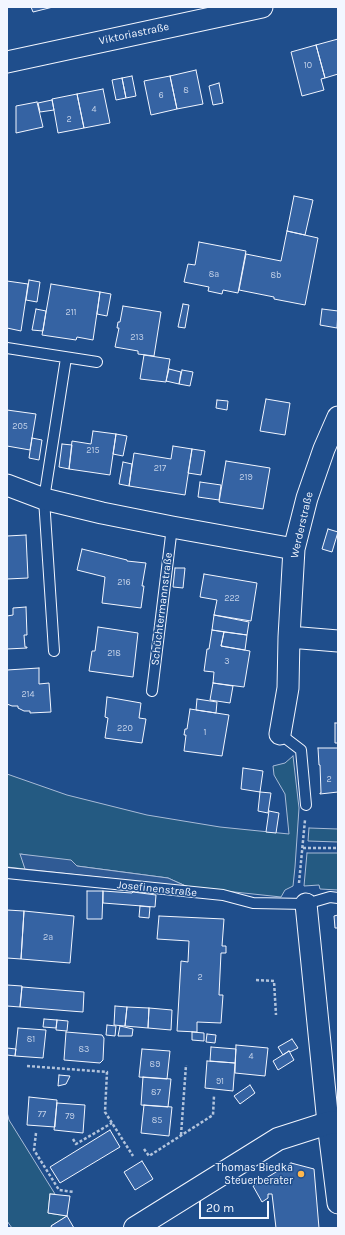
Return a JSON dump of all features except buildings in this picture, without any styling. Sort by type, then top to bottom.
[{"type":"main road","points":[[135,1228],[278,1139],[333,1123]]},
{"type":"street","name":"Viktoriastraße","points":[[7,62],[260,7]]},
{"type":"street","name":"Werderstraße","points":[[280,734],[288,688],[289,637],[294,549],[307,498],[324,449],[338,417]]},
{"type":"street","points":[[7,485],[44,499],[102,513],[294,549]]},
{"type":"street","points":[[289,637],[338,641]]},
{"type":"street","points":[[306,904],[333,1123],[338,1203]]},
{"type":"lane","points":[[7,348],[97,362]]},
{"type":"lane","points":[[54,651],[44,499],[66,358]]},
{"type":"lane","name":"Schüchtermannstraße","points":[[152,691],[172,527]]},
{"type":"lane","points":[[280,734],[301,750],[306,805]]},
{"type":"lane","name":"Josefinenstraße","points":[[7,873],[223,895],[253,903],[306,904],[330,897],[338,898]]},
{"type":"path","points":[[306,805],[300,890],[306,904]]},
{"type":"path","points":[[302,848],[338,848]]},
{"type":"path","points":[[256,980],[274,981],[276,1015]]},
{"type":"path","points":[[181,1135],[186,1065]]},
{"type":"path","points":[[27,1066],[107,1072],[105,1112],[132,1156]]},
{"type":"path","points":[[144,1149],[148,1156],[213,1115],[214,1096]]},
{"type":"path","points":[[73,1139],[76,1144],[112,1123]]},
{"type":"path","points":[[36,1132],[34,1150],[59,1190],[74,1192]]},
{"type":"shaded area","points":[[293,756],[299,808],[295,867],[293,886],[285,890],[281,897],[188,887],[168,878],[77,866],[21,854],[25,869],[7,867],[7,774],[67,795],[147,815],[220,827],[289,834],[285,794],[274,775],[273,766],[285,763]]},
{"type":"shaded area","points":[[309,828],[338,829],[338,842],[308,841]]},
{"type":"shaded area","points":[[307,853],[338,853],[338,890],[320,889],[319,885],[304,886]]},
{"type":"shaded area","points":[[20,854],[71,860],[77,866],[168,878],[188,887],[25,869]]},
{"type":"shaded area","points":[[7,1112],[9,1120],[55,1194],[50,1194],[48,1213],[67,1216],[51,1226],[52,1228],[12,1228],[7,1221]]},
{"type":"place","name":"Thomas Biedka Steuerberater","points":[[301,1174]]}]
